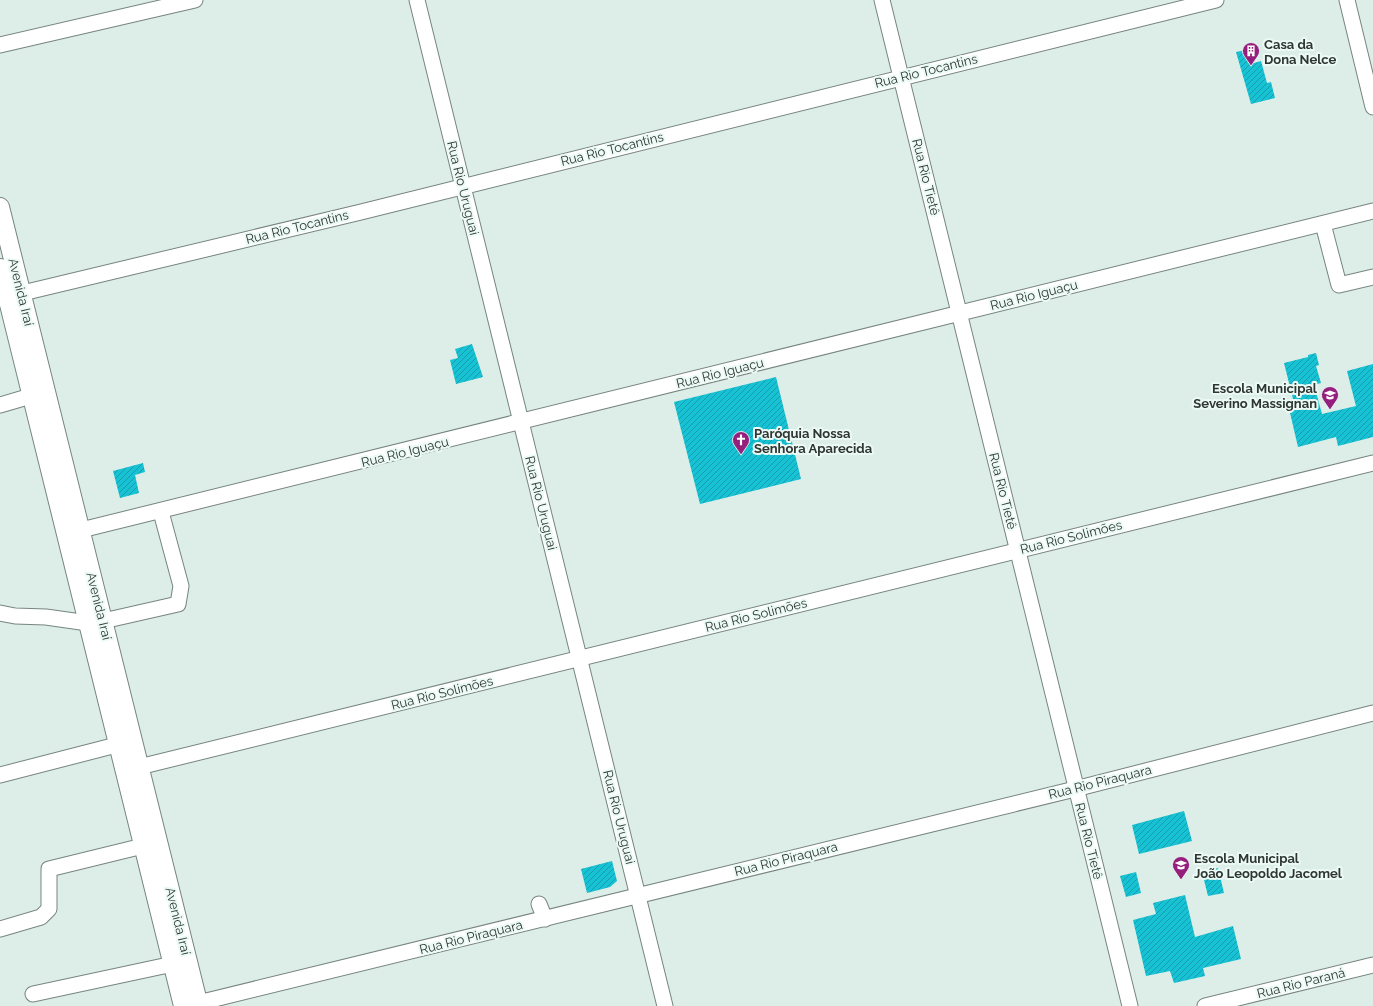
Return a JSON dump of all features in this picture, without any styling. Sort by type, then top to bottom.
[{"type":"main road","name":"Avenida Iraí","points":[[0,207],[14,295],[126,743],[143,846],[173,964],[193,1005]]},
{"type":"main road","name":"Avenida Iraí","points":[[0,268],[14,295]]},
{"type":"main road","name":"Avenida Iraí","points":[[126,743],[139,767],[193,1005]]},
{"type":"street","points":[[0,45],[194,0]]},
{"type":"street","name":"Rua Rio Uruguai","points":[[417,0],[639,895],[665,1006]]},
{"type":"street","name":"Rua Rio Tietê","points":[[882,0],[1018,550],[1075,788],[1130,1006]]},
{"type":"street","name":"Rua Rio Tocantins","points":[[14,295],[1216,0]]},
{"type":"street","points":[[1347,0],[1373,107]]},
{"type":"street","name":"Rua Rio Iguaçu","points":[[73,532],[161,512],[1373,211]]},
{"type":"street","points":[[1323,224],[1339,285],[1373,277]]},
{"type":"street","points":[[0,405],[39,394]]},
{"type":"street","name":"Rua Rio Solimões","points":[[139,767],[1373,463]]},
{"type":"street","points":[[0,613],[15,616],[46,616],[96,622],[178,604],[181,586],[161,512]]},
{"type":"street","name":"Rua Rio Piraquara","points":[[193,1005],[1373,714]]},
{"type":"street","points":[[0,775],[126,743]]},
{"type":"street","points":[[0,929],[42,917],[49,910],[49,869],[143,846]]},
{"type":"street","points":[[539,904],[545,919]]},
{"type":"street","points":[[33,994],[173,964]]},
{"type":"street","name":"Rua Rio Paraná","points":[[1205,1006],[1373,965]]},
{"type":"building","points":[[1251,49],[1254,63],[1261,61],[1267,83],[1271,82],[1275,98],[1251,104],[1236,52]]},
{"type":"building","points":[[472,344],[483,377],[456,384],[450,360],[458,358],[455,349]]},
{"type":"building","points":[[1316,353],[1319,365],[1316,366],[1321,383],[1314,385],[1322,414],[1356,406],[1347,371],[1373,364],[1373,437],[1338,446],[1336,437],[1298,447],[1287,400],[1293,399],[1284,363],[1308,357],[1308,355]]},
{"type":"building","name":"Paróquia Nossa Senhora Aparecida","points":[[776,377],[801,479],[700,504],[674,402]]},
{"type":"building","points":[[143,463],[145,472],[135,475],[139,493],[120,498],[113,471]]},
{"type":"building","points":[[1184,811],[1192,841],[1139,854],[1132,825]]},
{"type":"building","points":[[612,861],[617,881],[610,887],[587,893],[581,869]]},
{"type":"building","points":[[1218,868],[1224,893],[1208,896],[1202,872]]},
{"type":"building","points":[[1136,872],[1141,893],[1126,897],[1120,876]]},
{"type":"building","points":[[1185,895],[1195,937],[1233,926],[1241,959],[1203,968],[1205,976],[1174,983],[1170,971],[1146,976],[1133,920],[1156,914],[1153,903]]},
{"type":"place","name":"Casa da Dona Nelce","points":[[1251,66]]},
{"type":"place","name":"Escola Municipal Severino Massignan","points":[[1330,410]]},
{"type":"place","name":"Paróquia Nossa Senhora Aparecida","points":[[741,455]]},
{"type":"place","name":"Escola Municipal João Leopoldo Jacomel","points":[[1181,880]]}]
